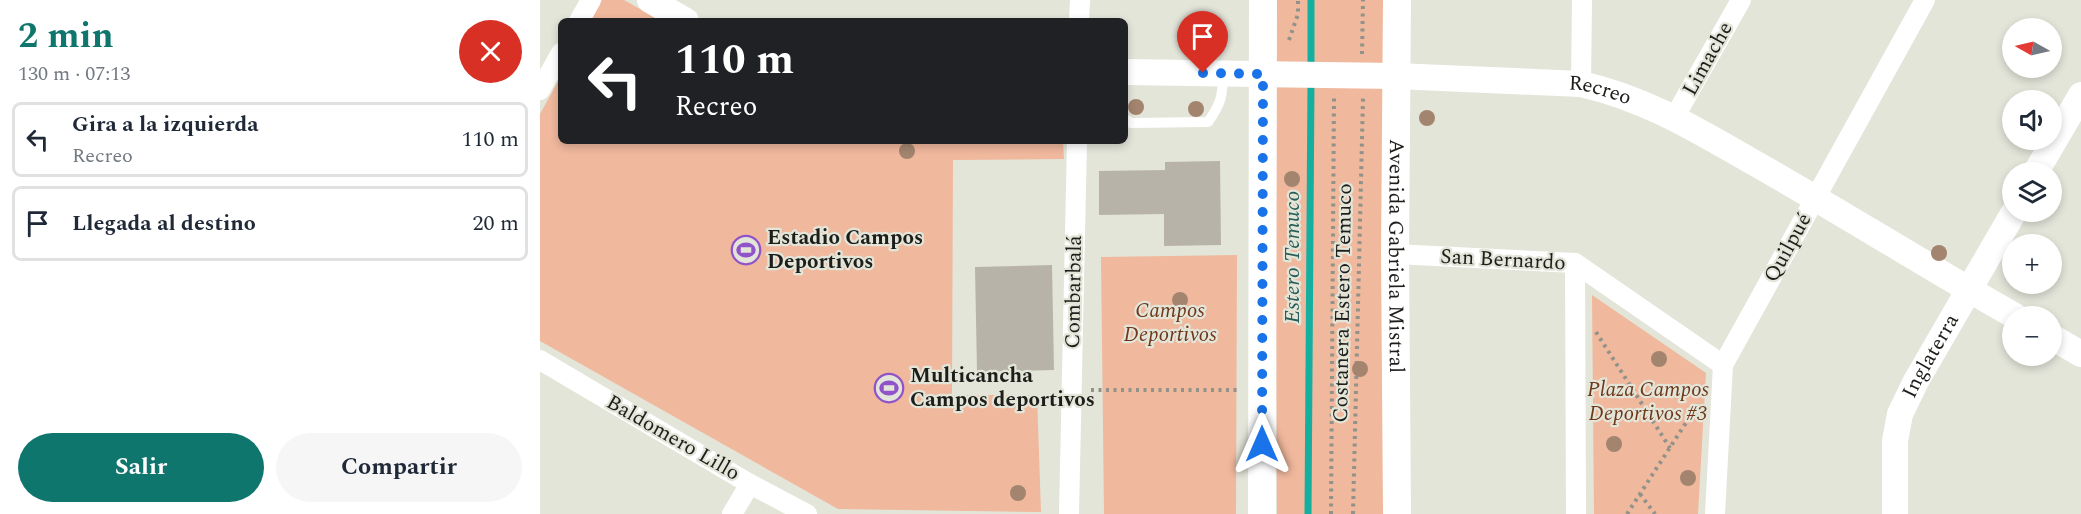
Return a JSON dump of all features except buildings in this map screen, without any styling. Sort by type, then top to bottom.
[{"type":"main road","points":[[1262,514],[1271,74],[1263,0]]},
{"type":"main road","name":"Avenida Gabriela Mistral","points":[[1397,0],[1395,254],[1397,514]]},
{"type":"street","points":[[581,18],[591,0]]},
{"type":"street","points":[[650,0],[681,18]]},
{"type":"street","points":[[1079,18],[1080,0]]},
{"type":"street","points":[[1581,84],[1582,0]]},
{"type":"street","name":"Limache","points":[[1674,118],[1741,0]]},
{"type":"street","name":"Quilpué","points":[[1715,514],[1723,365],[1925,0]]},
{"type":"street","points":[[540,90],[558,58]]},
{"type":"street","name":"Recreo","points":[[1128,72],[1271,74],[1338,83],[1396,76],[1581,84],[1631,98],[1674,118],[1816,198],[2002,309]]},
{"type":"street","points":[[2042,162],[2081,95]]},
{"type":"street","name":"Combarbalá","points":[[1069,514],[1077,144]]},
{"type":"street","name":"Inglaterra","points":[[1895,514],[1895,441],[1900,414],[1916,381],[2008,222]]},
{"type":"street","name":"San Bernardo","points":[[1395,254],[1575,263],[1723,365]]},
{"type":"street","points":[[1575,263],[1576,514]]},
{"type":"street","points":[[2062,343],[2081,354]]},
{"type":"street","name":"Baldomero Lillo","points":[[540,360],[750,484],[807,514]]},
{"type":"street","points":[[732,514],[750,484]]},
{"type":"lane","points":[[1128,121],[1131,123],[1209,122],[1223,96],[1223,74]]},
{"type":"path","points":[[1287,44],[1298,14],[1298,0]]},
{"type":"path","points":[[1362,56],[1363,0]]},
{"type":"path","points":[[1331,514],[1338,83]]},
{"type":"path","name":"Costanera Estero Temuco","points":[[1353,514],[1363,93]]},
{"type":"path","points":[[1594,329],[1670,448]]},
{"type":"path","points":[[1627,514],[1723,365]]},
{"type":"path","points":[[1072,390],[1240,390]]},
{"type":"path","points":[[1640,494],[1655,514]]},
{"type":"green space","points":[[602,0],[624,0],[656,18],[593,18]]},
{"type":"green space","points":[[1276,0],[1387,0],[1386,514],[1277,514]]},
{"type":"green space","name":"Estadio Campos Deportivos","points":[[558,81],[558,144],[1063,144],[1064,159],[953,160],[952,395],[1037,395],[1041,512],[838,509],[540,341],[540,114]]},
{"type":"green space","name":"Campos Deportivos","points":[[1237,255],[1236,514],[1104,514],[1101,257]]},
{"type":"green space","name":"Plaza Campos Deportivos #3","points":[[1592,295],[1706,373],[1698,514],[1594,514]]},
{"type":"waterway","name":"Estero Temuco","points":[[1311,0],[1311,69]]},
{"type":"waterway","name":"Estero Temuco","points":[[1308,514],[1311,81]]},
{"type":"place","name":"Estadio Campos Deportivos","points":[[746,250]]},
{"type":"place","name":"Multicancha Campos deportivos","points":[[889,388]]},
{"type":"route","points":[[1203,73],[1263,74],[1262,444]]}]
